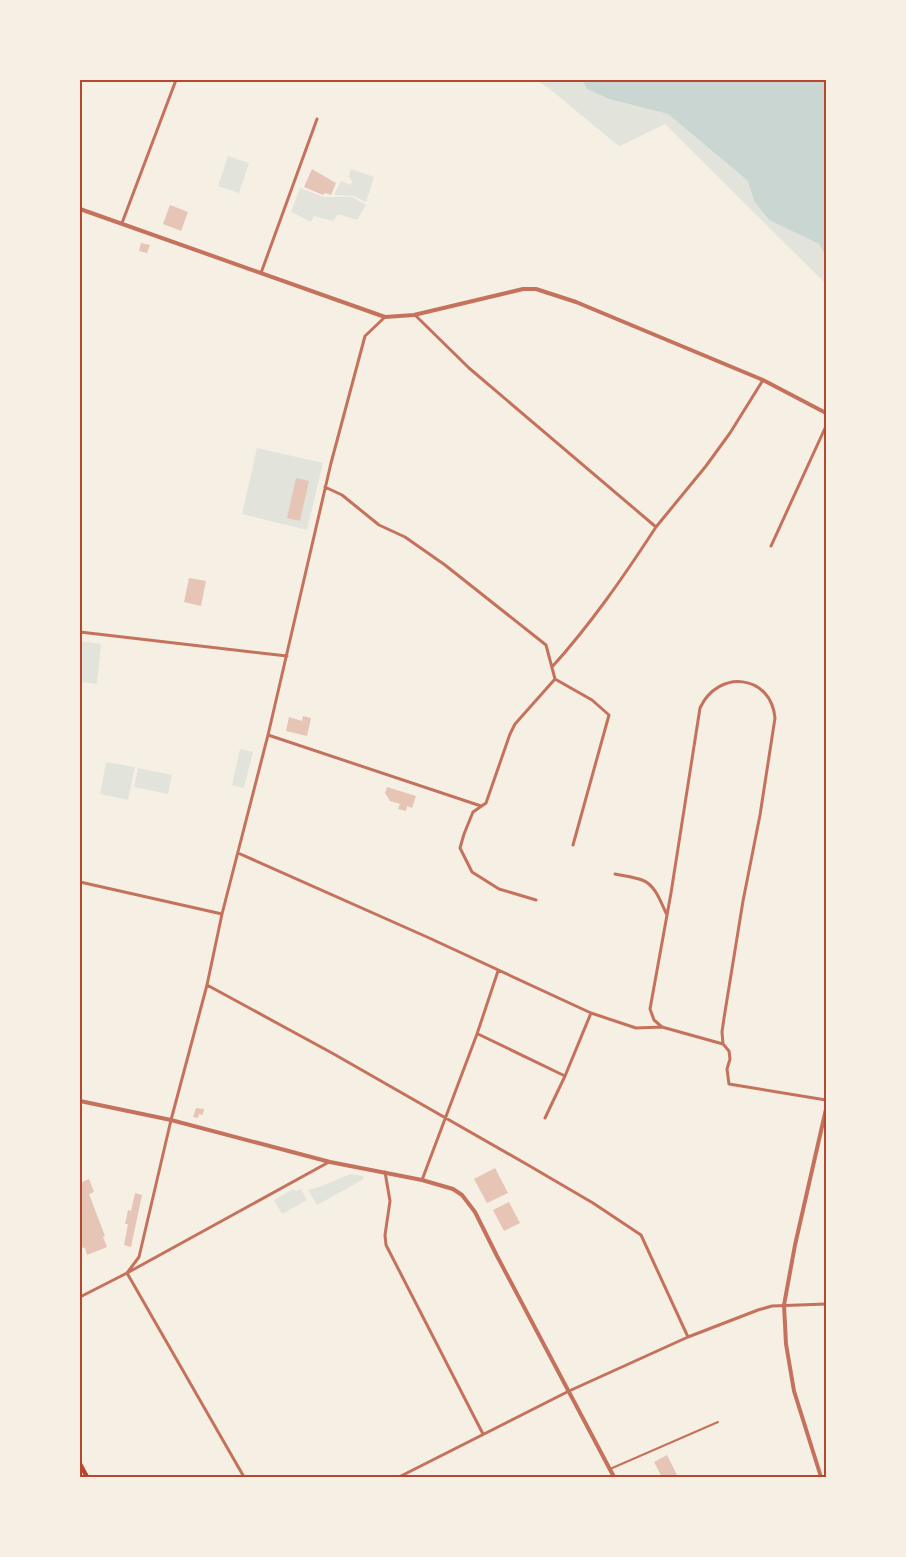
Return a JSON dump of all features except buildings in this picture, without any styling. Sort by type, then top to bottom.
[{"type":"main road","points":[[80,1464],[87,1477]]},
{"type":"street","points":[[122,223],[176,80]]},
{"type":"street","points":[[261,274],[317,119]]},
{"type":"street","points":[[80,209],[385,317],[414,315],[523,289],[536,289],[576,302],[764,380],[826,413]]},
{"type":"street","points":[[414,315],[469,368],[656,527]]},
{"type":"street","points":[[127,1273],[139,1257],[171,1120],[207,985],[222,914],[268,735],[325,487],[365,336],[385,317]]},
{"type":"street","points":[[552,667],[622,580],[656,527],[706,466],[730,433],[764,380]]},
{"type":"street","points":[[771,546],[826,426]]},
{"type":"street","points":[[325,487],[342,496],[379,525],[405,537],[445,565],[546,645],[555,679],[592,700],[609,715],[572,845]]},
{"type":"street","points":[[80,632],[287,656]]},
{"type":"street","points":[[536,900],[499,889],[472,872],[460,848],[473,812],[486,803],[515,724],[555,679]]},
{"type":"street","points":[[662,1027],[654,1020],[650,1009],[700,708],[708,694],[721,685],[737,681],[745,682],[764,692],[772,704],[774,718],[763,798],[743,901],[722,1032],[723,1044],[730,1054],[727,1069],[729,1084],[826,1100]]},
{"type":"street","points":[[268,735],[481,806]]},
{"type":"street","points":[[238,853],[427,937],[591,1013],[636,1028],[662,1027],[723,1044]]},
{"type":"street","points":[[615,874],[642,880],[650,884],[667,915]]},
{"type":"street","points":[[80,882],[222,914]]},
{"type":"street","points":[[422,1180],[478,1034],[498,971]]},
{"type":"street","points":[[207,985],[332,1053],[593,1202],[641,1235],[688,1337]]},
{"type":"street","points":[[545,1118],[591,1013]]},
{"type":"street","points":[[478,1034],[565,1076]]},
{"type":"street","points":[[80,1101],[171,1120],[330,1162],[422,1180],[453,1189],[462,1195],[468,1201],[614,1477]]},
{"type":"street","points":[[821,1477],[794,1391],[786,1344],[784,1305],[795,1245],[826,1109]]},
{"type":"street","points":[[80,1297],[330,1162]]},
{"type":"street","points":[[385,1172],[390,1201],[385,1235],[386,1245],[483,1434]]},
{"type":"street","points":[[127,1273],[244,1477]]},
{"type":"street","points":[[399,1477],[569,1391],[688,1337],[758,1310],[784,1305],[826,1304]]},
{"type":"lane","points":[[610,1469],[718,1422]]},
{"type":"shaded area","points":[[536,80],[582,80],[587,89],[609,99],[668,114],[748,181],[754,201],[769,220],[819,244],[826,257],[826,284],[665,124],[620,146]]},
{"type":"shaded area","points":[[582,80],[826,80],[826,257],[819,244],[769,220],[754,201],[748,181],[668,114],[609,99],[587,89]]},
{"type":"shaded area","points":[[228,156],[249,163],[239,193],[218,186]]},
{"type":"shaded area","points":[[351,169],[374,177],[366,202],[354,196],[334,195],[341,181],[351,185],[352,181],[349,177]]},
{"type":"shaded area","points":[[300,188],[324,197],[352,197],[366,205],[357,220],[338,214],[333,221],[314,216],[311,222],[291,212]]},
{"type":"shaded area","points":[[257,448],[323,463],[307,530],[242,514]]},
{"type":"shaded area","points":[[80,641],[101,644],[97,684],[80,682]]},
{"type":"shaded area","points":[[240,749],[253,752],[244,788],[232,785]]},
{"type":"shaded area","points":[[106,762],[135,767],[128,800],[100,794]]},
{"type":"shaded area","points":[[138,768],[172,775],[168,794],[134,787]]},
{"type":"shaded area","points":[[350,1174],[363,1176],[364,1179],[317,1205],[308,1190]]},
{"type":"shaded area","points":[[293,1189],[296,1191],[301,1189],[307,1200],[282,1214],[274,1200]]}]
